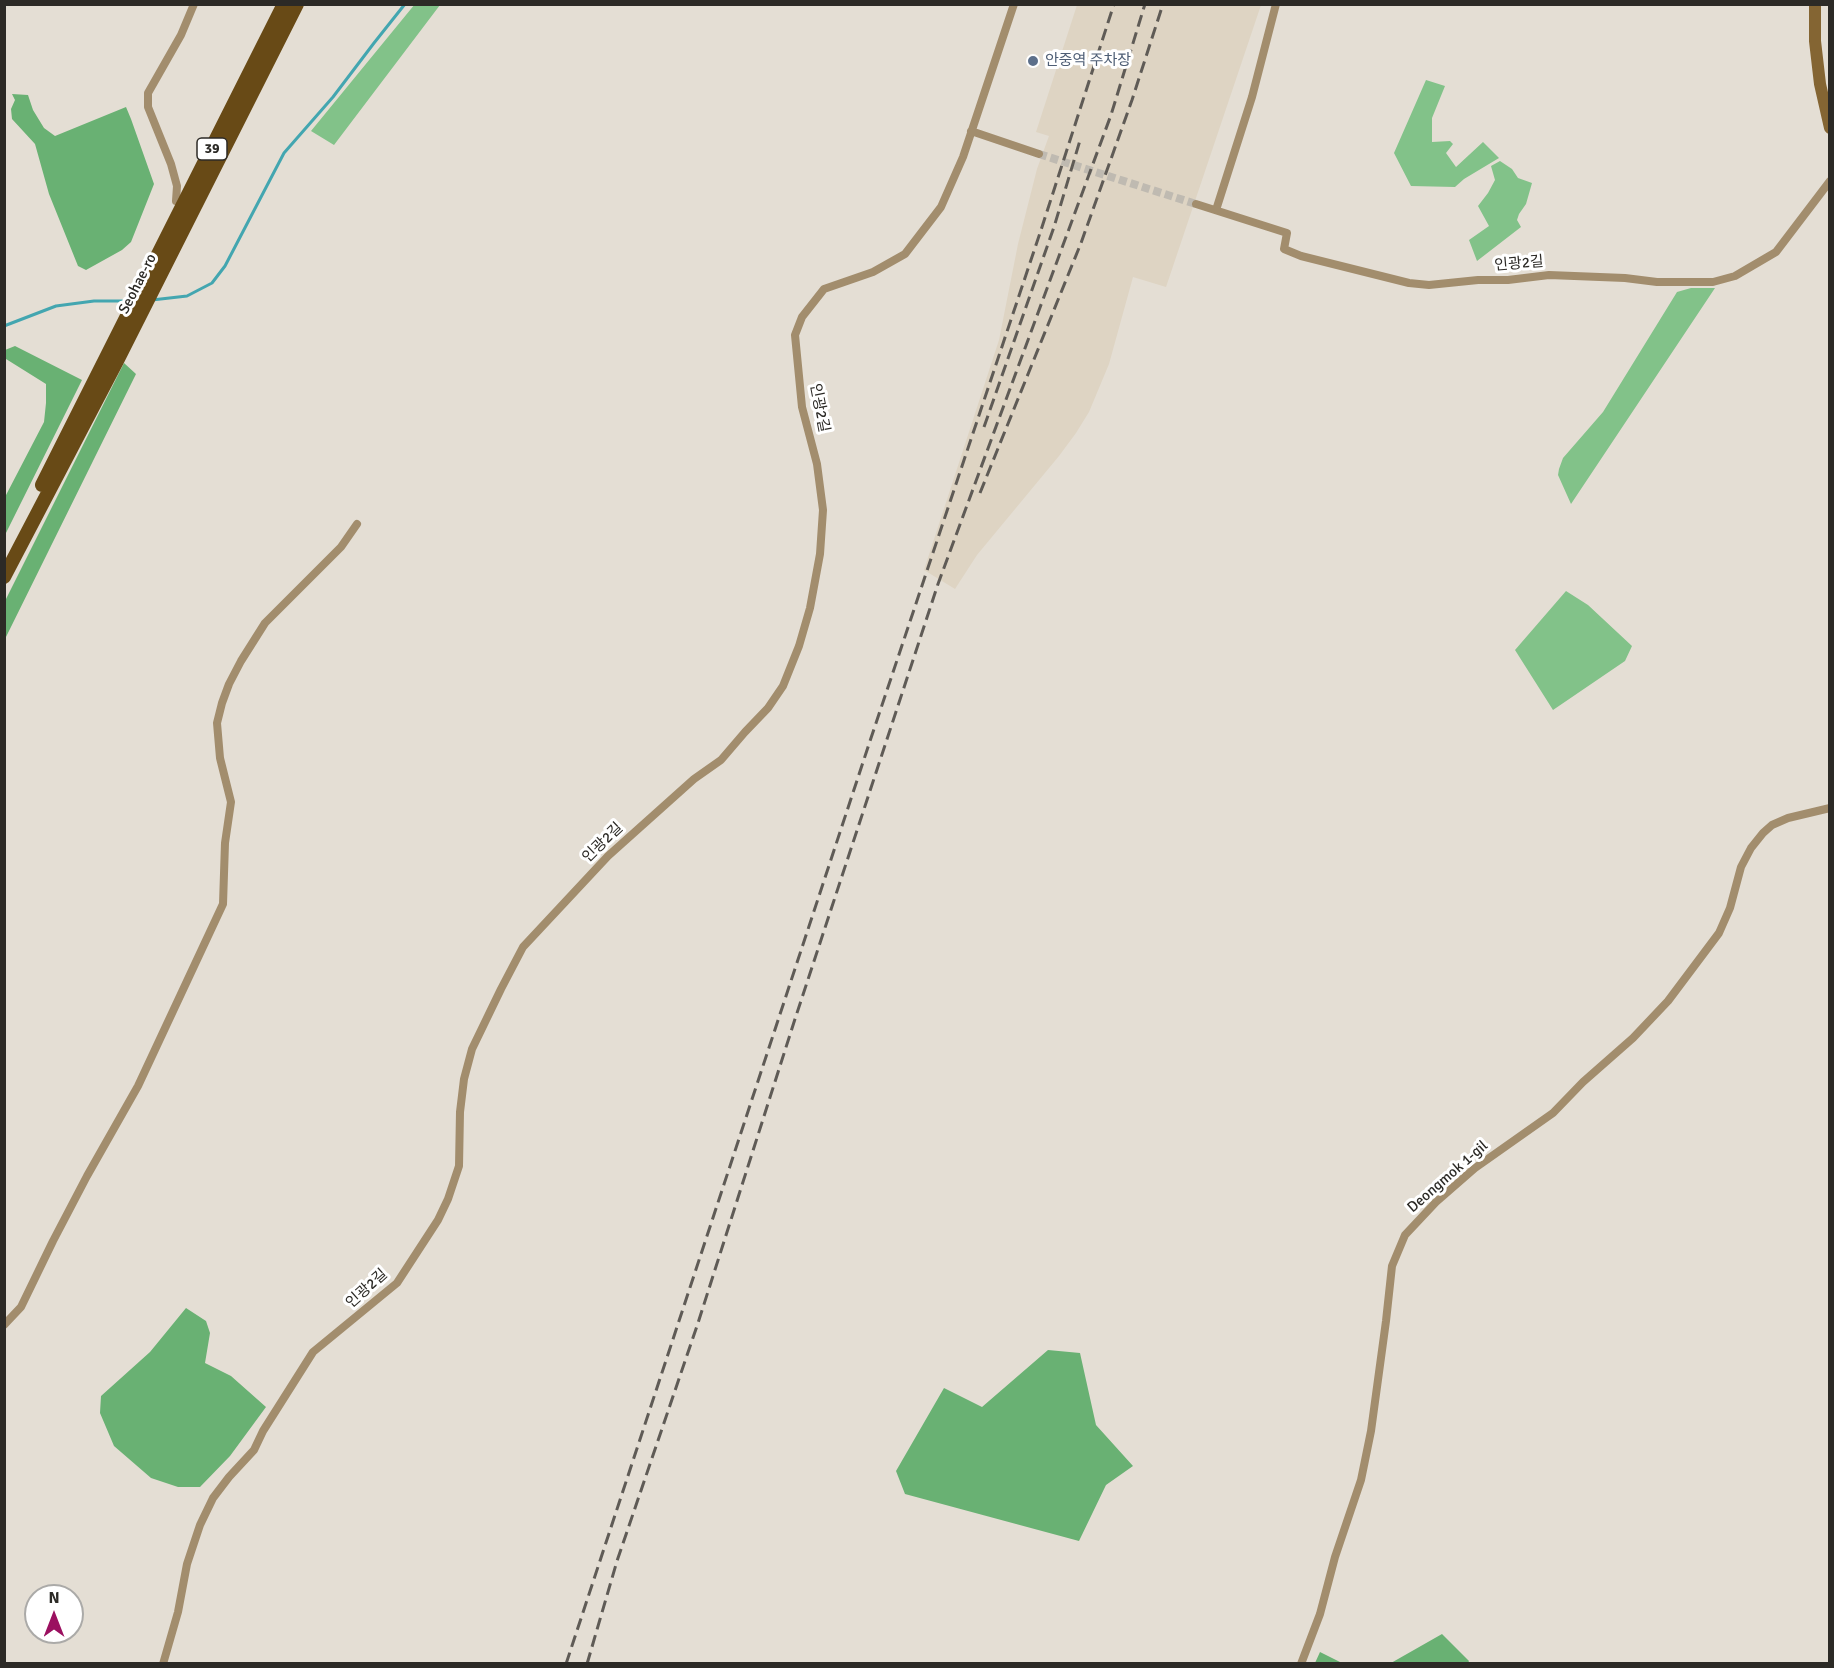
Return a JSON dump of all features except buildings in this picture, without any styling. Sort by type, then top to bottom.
[{"type":"main road","name":"Seohae-ro","points":[[4,577],[136,310],[142,289],[284,4]]},
{"type":"main road","name":"Seohae-ro","points":[[142,289],[297,4]]},
{"type":"main road","points":[[1815,4],[1815,41],[1820,84],[1830,128]]},
{"type":"main road","name":"Seohae-ro","points":[[4,560],[136,310]]},
{"type":"street","points":[[176,201],[177,186],[171,164],[148,107],[148,93],[181,35],[194,4]]},
{"type":"street","name":"인광2길","points":[[163,1664],[178,1612],[187,1564],[200,1525],[213,1498],[254,1450],[269,1420],[313,1352],[397,1283],[438,1220],[459,1167],[460,1112],[464,1079],[472,1049],[523,947],[608,856],[694,779],[721,759],[768,708],[783,686],[799,646],[810,608],[820,554],[823,510],[817,464],[802,407],[795,335],[802,317],[824,289],[873,272],[905,254],[941,207],[963,157],[1014,4]]},
{"type":"street","points":[[1216,210],[1252,97],[1276,4]]},
{"type":"street","points":[[971,131],[1039,154]]},
{"type":"street","name":"인광2길","points":[[1196,204],[1287,233],[1284,249],[1301,256],[1409,283],[1429,285],[1549,275],[1625,278],[1657,282],[1713,282],[1735,276],[1776,252],[1830,181]]},
{"type":"street","points":[[4,1325],[21,1307],[82,1185],[138,1086],[223,904],[225,843],[231,802],[220,758],[218,723],[229,684],[265,623],[341,547],[357,524]]},
{"type":"street","name":"Deongmok 1-gil","points":[[1301,1664],[1320,1614],[1335,1557],[1361,1480],[1371,1431],[1392,1266],[1405,1235],[1475,1168],[1553,1113],[1582,1082],[1633,1038],[1668,1001],[1719,933],[1730,908],[1741,867],[1751,848],[1763,833],[1772,825],[1788,818],[1830,808]]},
{"type":"shaded area","points":[[1077,5],[1261,5],[1166,287],[1133,277],[1109,364],[1089,412],[1059,456],[977,555],[955,589],[924,570],[999,340],[1018,244],[1037,169],[1049,136],[1036,132]]},
{"type":"green space","points":[[415,4],[440,5],[334,145],[311,131]]},
{"type":"green space","points":[[1426,80],[1445,86],[1432,118],[1432,142],[1450,141],[1453,144],[1446,153],[1456,167],[1483,142],[1499,158],[1455,187],[1411,186],[1394,153]]},
{"type":"green space","points":[[12,94],[28,95],[33,110],[44,128],[55,136],[126,107],[154,184],[131,242],[122,250],[86,270],[78,266],[49,194],[35,144],[12,119],[11,109],[15,100]]},
{"type":"green space","points":[[1500,161],[1512,169],[1518,178],[1532,183],[1526,204],[1517,220],[1521,227],[1477,261],[1469,240],[1489,226],[1478,206],[1495,180],[1491,166]]},
{"type":"green space","points":[[1691,288],[1715,288],[1571,504],[1558,475],[1563,458],[1603,412],[1677,292]]},
{"type":"green space","points":[[15,346],[82,380],[5,535],[5,497],[44,422],[46,403],[46,384],[6,359],[5,350]]},
{"type":"green space","points":[[124,363],[136,374],[5,639],[5,601]]},
{"type":"green space","points":[[1566,591],[1588,605],[1632,646],[1625,661],[1553,710],[1515,650]]},
{"type":"green space","points":[[186,1308],[206,1321],[210,1333],[205,1363],[231,1376],[266,1407],[230,1456],[200,1487],[178,1487],[151,1478],[114,1446],[100,1413],[101,1396],[150,1352]]},
{"type":"green space","points":[[1048,1350],[1080,1353],[1096,1425],[1133,1466],[1106,1485],[1079,1541],[905,1494],[896,1471],[944,1388],[982,1407]]},
{"type":"green space","points":[[1442,1634],[1469,1661],[1468,1663],[1391,1663]]},
{"type":"green space","points":[[1320,1652],[1342,1663],[1315,1663]]},
{"type":"waterway","points":[[152,300],[187,296],[212,283],[225,266],[284,153],[333,97],[405,4]]},
{"type":"waterway","points":[[4,326],[56,306],[94,301],[130,301]]},
{"type":"tunnel","points":[[1039,154],[1196,204]]},
{"type":"railway","points":[[566,1664],[1114,4]]},
{"type":"railway","points":[[587,1664],[617,1561],[698,1323],[938,584],[1111,115],[1145,4]]},
{"type":"railway","points":[[980,493],[1081,243],[1132,100],[1163,4]]},
{"type":"railway","points":[[984,427],[1054,227],[1081,137]]},
{"type":"place","name":"안중역 주차장","points":[[1033,61]]}]
